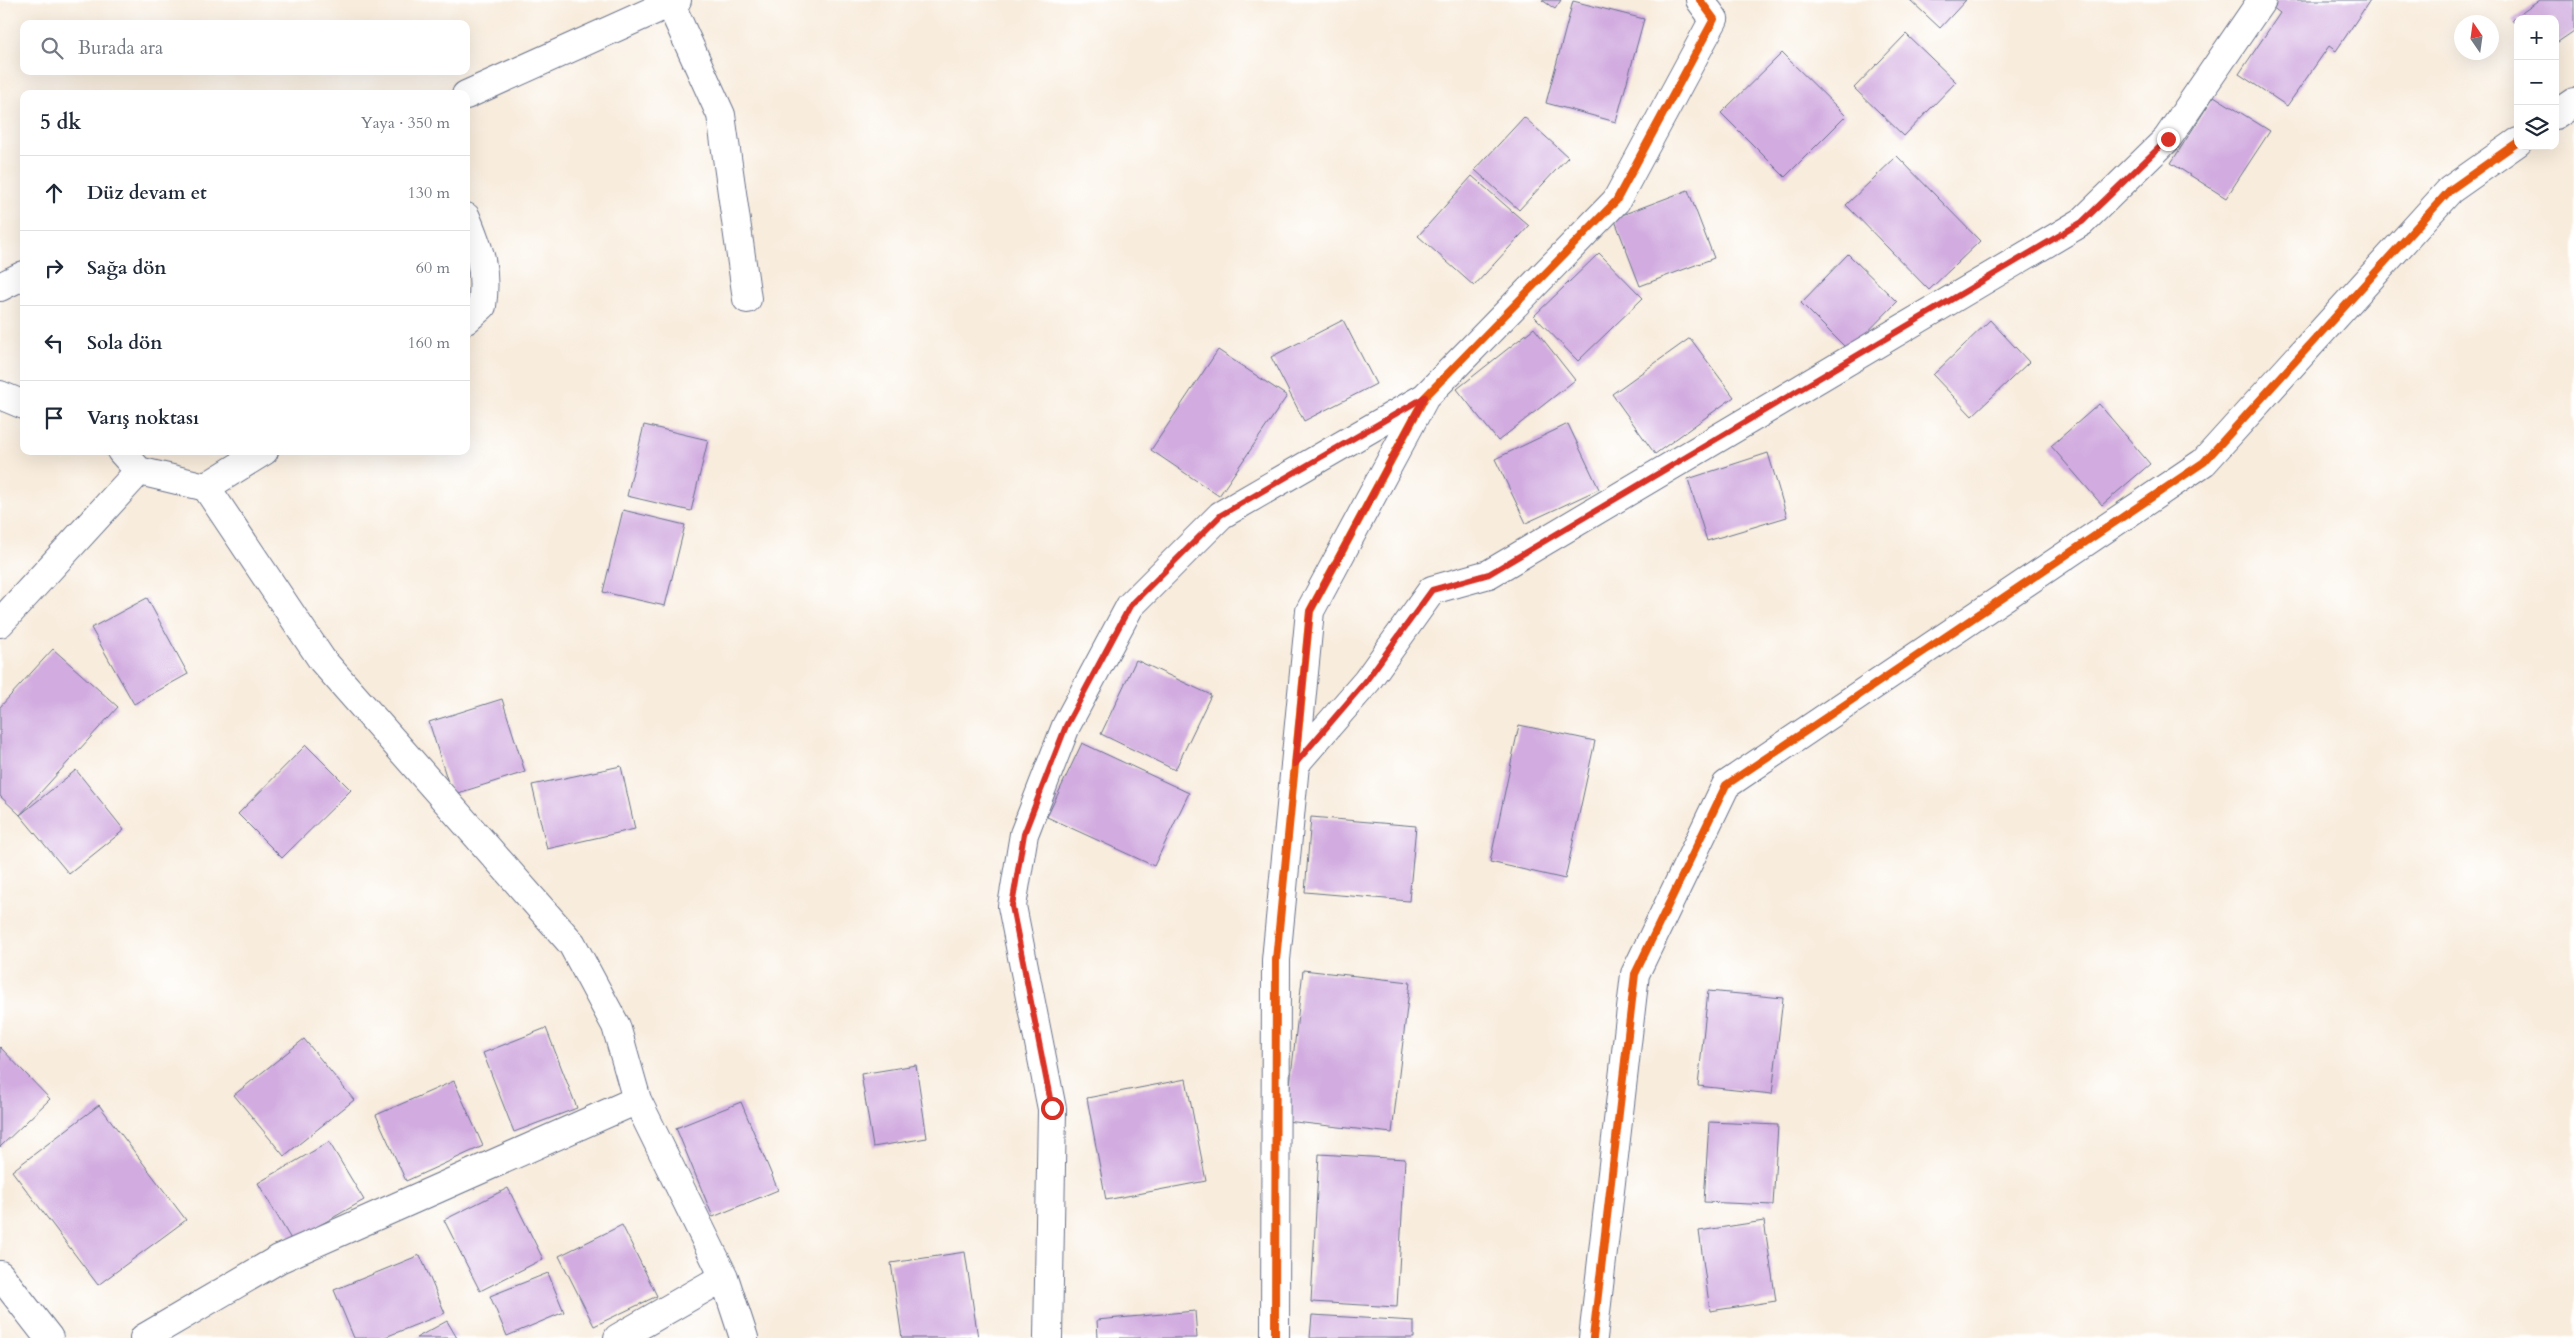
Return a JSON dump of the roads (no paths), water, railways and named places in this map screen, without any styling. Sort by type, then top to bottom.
[{"type":"street","points":[[1048,1338],[1052,1108],[1012,906],[1024,834],[1066,726],[1130,606],[1221,515],[1425,397],[1616,201],[1714,19],[1700,0]]},
{"type":"street","points":[[1295,764],[1366,681],[1432,590],[1489,574],[2082,222],[2168,139],[2262,0]]},
{"type":"street","points":[[470,93],[674,2],[721,115],[747,298]]},
{"type":"street","points":[[2559,112],[2574,102]]},
{"type":"street","points":[[1593,1338],[1635,974],[1726,785],[2204,462],[2450,190],[2514,145]]},
{"type":"street","points":[[470,227],[477,244],[486,280],[482,306],[470,316]]},
{"type":"street","points":[[0,287],[20,277]]},
{"type":"street","points":[[0,395],[20,403]]},
{"type":"street","points":[[1275,1338],[1276,960],[1310,611],[1425,397]]},
{"type":"street","points":[[206,486],[257,455]]},
{"type":"street","points":[[0,622],[130,461],[206,486],[322,660],[572,944],[616,1026],[637,1100],[724,1277],[744,1338]]},
{"type":"street","points":[[144,1338],[279,1259],[637,1100]]},
{"type":"street","points":[[0,1275],[49,1338]]},
{"type":"street","points":[[618,1338],[724,1277]]}]
